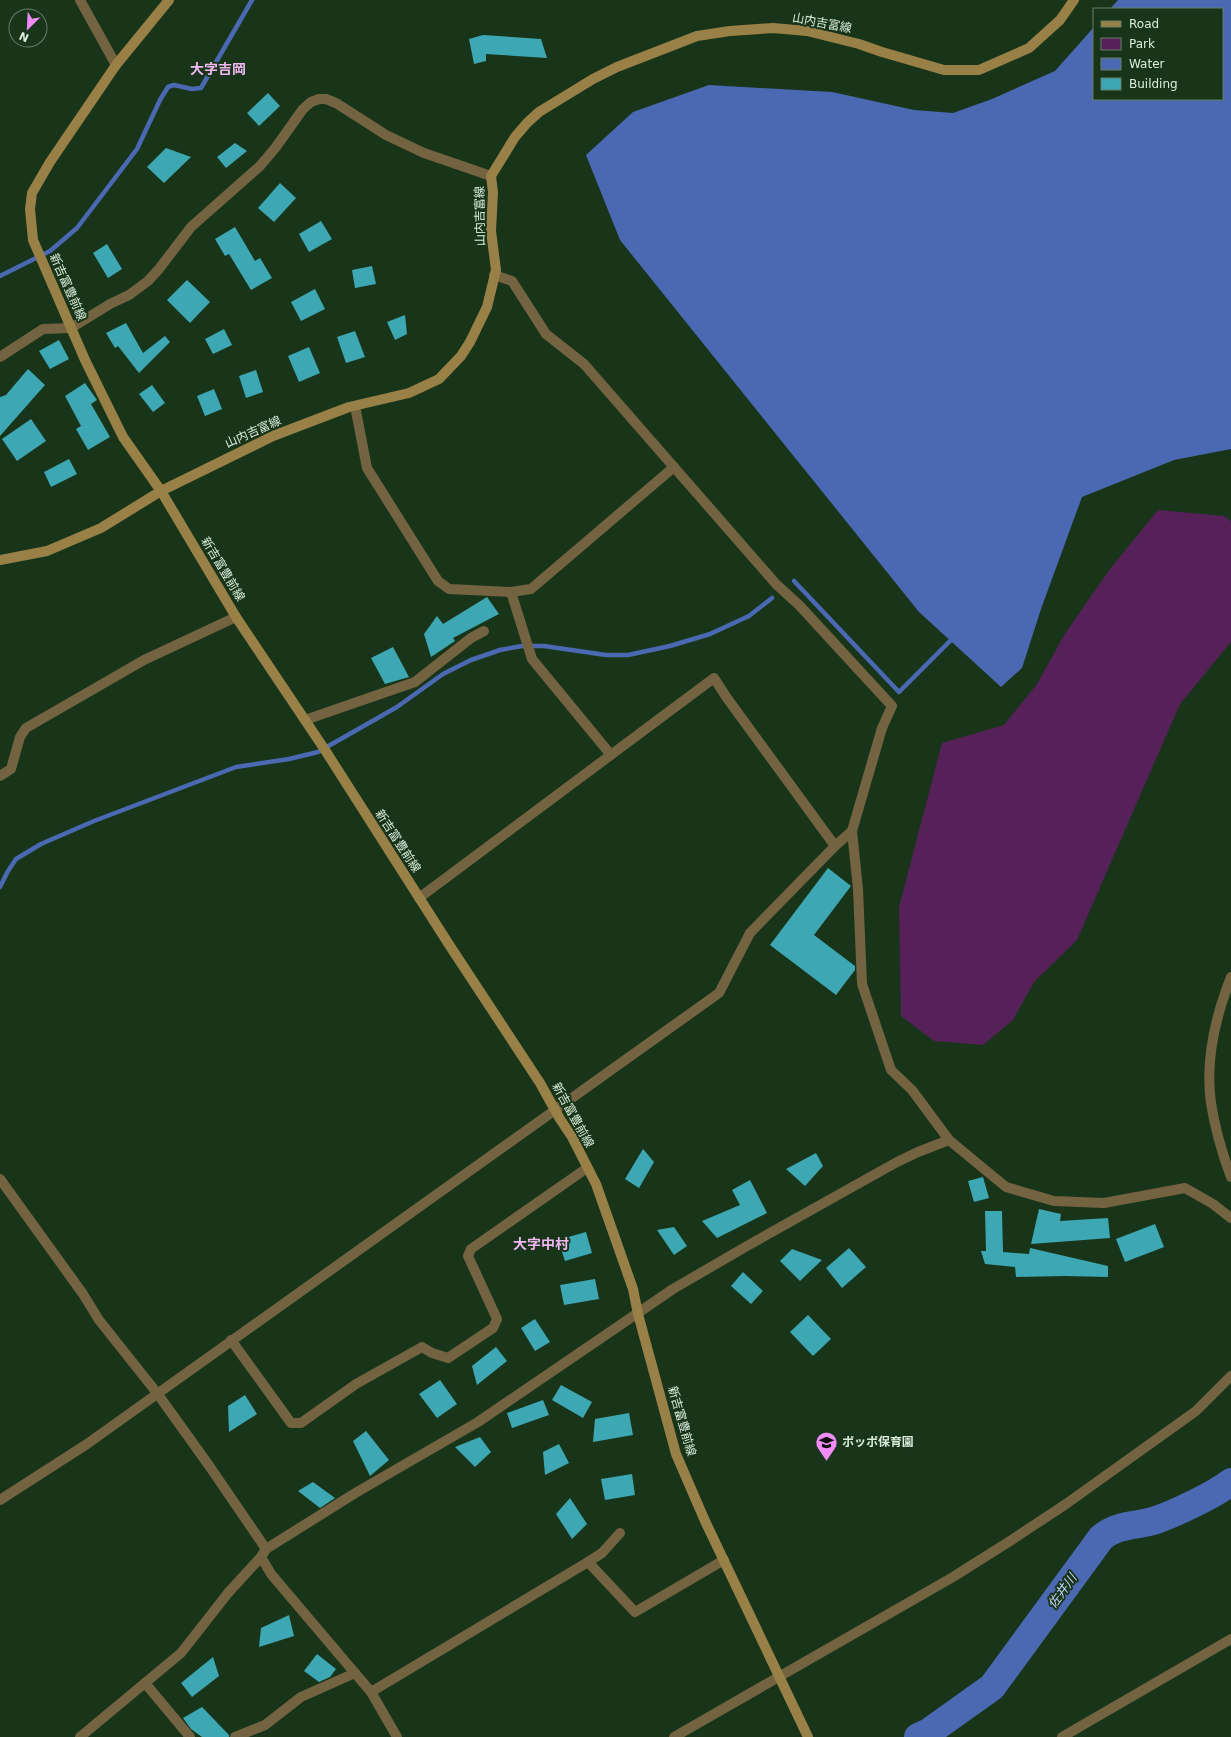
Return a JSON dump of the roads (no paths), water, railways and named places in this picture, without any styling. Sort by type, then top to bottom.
[{"type":"main road","name":"新吉富豊前線","points":[[169,0],[116,65],[50,162],[32,193],[30,209],[33,240],[85,360],[123,437],[161,491],[236,617],[305,720],[540,1083],[572,1137],[596,1184],[633,1289],[638,1314],[676,1454],[705,1521],[808,1737]]},
{"type":"main road","name":"山内吉富線","points":[[0,560],[46,551],[102,528],[161,491],[273,436],[355,406],[410,393],[439,379],[461,356],[488,307],[496,270],[491,232],[493,192],[491,176],[515,137],[539,112],[593,79],[630,62],[697,36],[730,31],[773,28],[807,31],[859,44],[944,70],[979,70],[1029,48],[1060,20],[1074,0]]},
{"type":"street","points":[[80,0],[116,65]]},
{"type":"street","points":[[0,357],[43,328],[72,328],[110,304],[129,295],[148,281],[191,227],[260,166],[276,147],[303,109],[311,102],[319,99],[326,99],[336,103],[386,135],[424,153],[491,176]]},
{"type":"street","points":[[494,276],[512,281],[546,334],[584,364],[776,584],[799,605],[892,706],[882,728],[852,831],[858,889],[862,984],[892,1070],[912,1090],[949,1140],[1006,1187],[1054,1201],[1104,1203],[1185,1188],[1213,1204],[1231,1218]]},
{"type":"street","points":[[355,406],[367,468],[438,581],[449,589],[511,592],[532,589],[674,467]]},
{"type":"street","points":[[511,592],[532,659],[611,755]]},
{"type":"street","points":[[0,776],[11,769],[20,737],[26,728],[144,660],[236,617]]},
{"type":"street","points":[[305,720],[415,682],[471,638],[484,631]]},
{"type":"street","points":[[420,898],[714,678],[731,705],[836,846]]},
{"type":"street","points":[[0,1500],[87,1444],[719,993],[750,933],[852,831]]},
{"type":"street","points":[[1231,977],[1219,1012],[1214,1037],[1209,1087],[1217,1135],[1231,1177]]},
{"type":"street","points":[[80,1737],[181,1653],[228,1593],[264,1553],[357,1492],[478,1422],[673,1290],[747,1246],[897,1162],[949,1140]]},
{"type":"street","points":[[231,1340],[291,1423],[301,1423],[356,1384],[422,1346],[432,1353],[448,1358],[493,1328],[497,1319],[468,1256],[471,1249],[588,1168]]},
{"type":"street","points":[[0,1178],[83,1294],[99,1320],[157,1393],[264,1553],[271,1574],[371,1692],[397,1737]]},
{"type":"street","points":[[674,1737],[779,1675],[953,1577],[1010,1542],[1196,1411],[1231,1376]]},
{"type":"street","points":[[371,1692],[588,1562],[602,1553],[620,1533]]},
{"type":"street","points":[[588,1562],[635,1612],[724,1560]]},
{"type":"street","points":[[1062,1737],[1231,1639]]},
{"type":"street","points":[[235,1737],[265,1725],[301,1697],[355,1673]]},
{"type":"street","points":[[145,1683],[190,1737]]},
{"type":"water","points":[[1118,0],[1231,0],[1231,449],[1174,460],[1082,497],[1041,609],[1022,668],[1001,687],[919,612],[620,240],[586,155],[633,112],[709,85],[832,92],[914,110],[953,113],[992,99],[1055,71],[1093,28],[1093,100],[1223,100],[1223,8],[1111,8]]},
{"type":"waterway","points":[[0,276],[50,251],[77,228],[137,149],[160,100],[168,87],[174,85],[192,89],[201,88],[252,0]]},
{"type":"waterway","points":[[794,581],[899,692],[954,637]]},
{"type":"waterway","points":[[0,887],[16,859],[41,844],[94,821],[236,767],[289,759],[318,752],[397,707],[443,674],[471,660],[500,650],[522,646],[544,646],[606,655],[628,655],[670,646],[710,634],[749,616],[772,598]]},
{"type":"waterway","name":"佐井川","points":[[918,1737],[929,1732],[992,1687],[1101,1538],[1107,1533],[1127,1526],[1156,1520],[1174,1513],[1205,1498],[1231,1482]]},
{"type":"place","name":"ポッポ保育園","points":[[827,1462]]},
{"type":"district","name":"大字吉岡","points":[[218,69]]},
{"type":"district","name":"大字中村","points":[[541,1244]]}]
